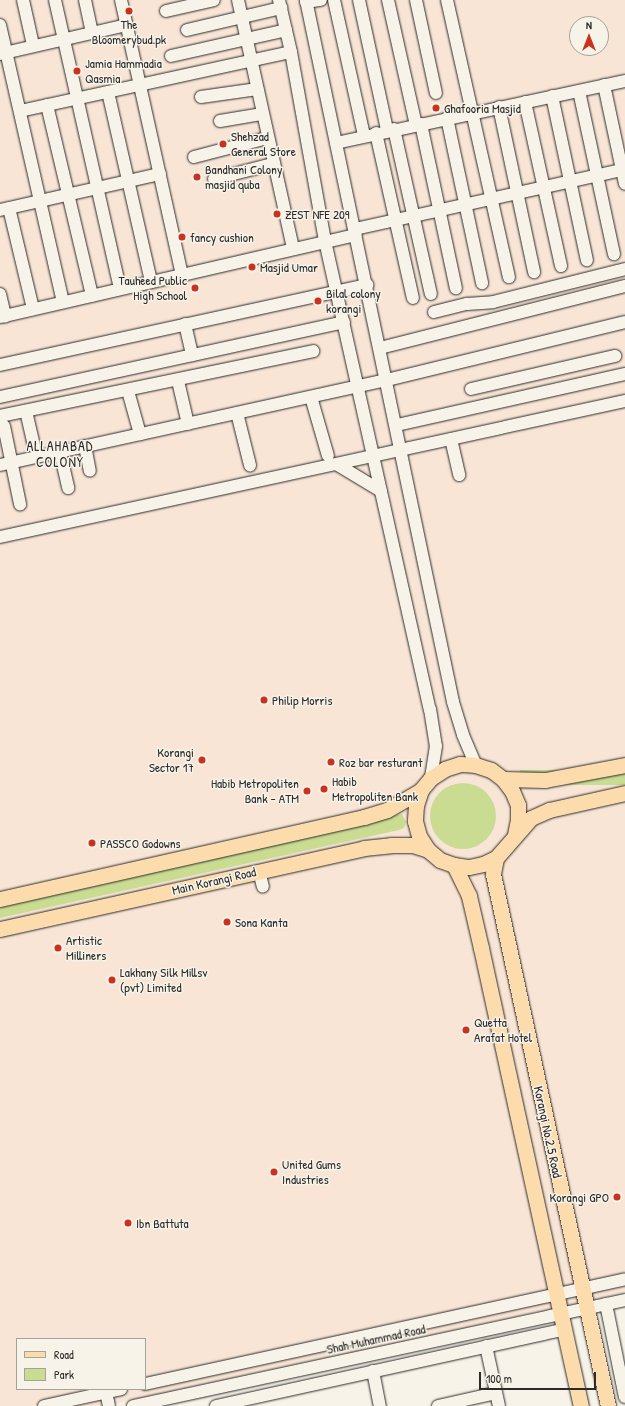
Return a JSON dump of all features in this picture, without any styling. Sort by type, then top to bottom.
[{"type":"main road","points":[[0,899],[364,817],[387,810],[421,790],[431,778],[445,769],[460,764],[476,764],[491,770],[503,779],[512,791],[518,805],[518,820],[515,835]]},
{"type":"main road","points":[[503,779],[545,780],[625,765]]},
{"type":"main road","points":[[421,790],[416,805],[415,821],[419,836],[428,850],[440,860],[454,865],[469,867],[483,864],[496,858],[515,835],[532,818],[549,810],[625,793]]},
{"type":"main road","name":"Main Korangi Road","points":[[0,929],[258,872],[384,846],[412,845],[428,850]]},
{"type":"main road","name":"Korangi No.2.5 Road","points":[[496,858],[493,874],[608,1406]]},
{"type":"main road","name":"Korangi No.2.5 Road","points":[[454,865],[469,896],[581,1406]]},
{"type":"street","points":[[23,0],[33,45]]},
{"type":"street","points":[[55,0],[120,289]]},
{"type":"street","points":[[85,0],[92,32]]},
{"type":"street","points":[[121,0],[182,275]]},
{"type":"street","points":[[166,11],[214,0]]},
{"type":"street","points":[[238,0],[267,138],[293,249]]},
{"type":"street","points":[[321,0],[306,1],[402,451],[453,702],[476,764]]},
{"type":"street","points":[[334,0],[364,135]]},
{"type":"street","points":[[359,0],[386,131],[396,218],[414,298]]},
{"type":"street","points":[[388,0],[439,209],[456,288]]},
{"type":"street","points":[[416,0],[436,93]]},
{"type":"street","points":[[447,0],[509,277]]},
{"type":"street","points":[[187,30],[241,17],[280,4],[291,52],[325,241],[430,710],[436,746],[431,778]]},
{"type":"street","points":[[0,25],[3,53],[20,111],[63,302]]},
{"type":"street","points":[[3,53],[127,25]]},
{"type":"street","points":[[171,56],[286,30]]},
{"type":"street","points":[[20,111],[140,84],[252,62],[291,52]]},
{"type":"street","points":[[336,143],[364,135],[625,81]]},
{"type":"street","points":[[604,86],[625,184]]},
{"type":"street","points":[[201,97],[257,89]]},
{"type":"street","points":[[579,91],[614,254]]},
{"type":"street","points":[[108,92],[152,282]]},
{"type":"street","points":[[552,96],[587,260]]},
{"type":"street","points":[[525,102],[561,266]]},
{"type":"street","points":[[48,105],[92,296]]},
{"type":"street","points":[[499,107],[534,272]]},
{"type":"street","points":[[220,121],[262,114]]},
{"type":"street","points":[[447,118],[482,283]]},
{"type":"street","points":[[386,131],[413,215],[431,294]]},
{"type":"street","points":[[194,157],[267,138]]},
{"type":"street","points":[[214,179],[273,164]]},
{"type":"street","points":[[0,294],[2,316],[293,249],[355,232],[396,218],[623,170]]},
{"type":"street","points":[[33,309],[4,209],[160,174]]},
{"type":"street","points":[[434,312],[467,304],[493,302],[625,269]]},
{"type":"street","points":[[0,365],[367,285]]},
{"type":"street","points":[[380,348],[625,286]]},
{"type":"street","points":[[467,304],[471,324]]},
{"type":"street","points":[[0,397],[344,322]]},
{"type":"street","points":[[0,465],[387,380],[625,322]]},
{"type":"street","points":[[185,324],[192,355]]},
{"type":"street","points":[[20,504],[2,421],[26,411],[178,381],[313,351]]},
{"type":"street","points":[[471,389],[615,356]]},
{"type":"street","points":[[554,370],[558,388]]},
{"type":"street","points":[[396,425],[625,374]]},
{"type":"street","points":[[178,381],[188,424]]},
{"type":"street","points":[[128,391],[140,434]]},
{"type":"street","points":[[311,397],[328,456]]},
{"type":"street","points":[[0,537],[338,465],[625,401]]},
{"type":"street","points":[[26,411],[34,447]]},
{"type":"street","points":[[237,413],[250,465]]},
{"type":"street","points":[[451,439],[459,475]]},
{"type":"street","points":[[85,446],[90,472]]},
{"type":"street","points":[[60,452],[68,488]]},
{"type":"street","points":[[338,465],[381,491]]},
{"type":"street","points":[[258,872],[263,887]]},
{"type":"street","name":"Shah Muhammad Road","points":[[146,1384],[625,1279]]},
{"type":"street","name":"Shah Muhammad Road","points":[[132,1406],[625,1300]]},
{"type":"street","points":[[606,1304],[622,1367],[625,1396]]},
{"type":"street","points":[[216,1406],[241,1403],[564,1329]]},
{"type":"street","points":[[486,1346],[499,1406]]},
{"type":"street","points":[[600,1372],[622,1367]]},
{"type":"street","points":[[373,1372],[380,1406]]},
{"type":"street","points":[[44,1406],[116,1390]]},
{"type":"street","points":[[106,1392],[109,1406]]},
{"type":"street","points":[[438,1406],[496,1393]]},
{"type":"shaded area","points":[[0,0],[625,0],[625,1293],[103,1406],[0,1406]]},
{"type":"green space","points":[[520,770],[625,770],[625,785],[520,785]]},
{"type":"green space","points":[[456,783],[470,783],[482,788],[491,797],[496,809],[494,829],[487,840],[470,849],[456,849],[444,844],[435,835],[430,823],[430,809],[435,797],[444,788]]},
{"type":"green space","points":[[402,814],[406,822],[404,828],[399,830],[0,918],[0,905]]},
{"type":"place","name":"The Bloomerybud.pk","points":[[129,11]]},
{"type":"place","name":"Jamia Hammadia Qasmia","points":[[77,71]]},
{"type":"place","name":"Ghafooria Masjid","points":[[436,108]]},
{"type":"place","name":"Shehzad General Store","points":[[223,144]]},
{"type":"place","name":"Bandhani Colony masjid quba","points":[[197,177]]},
{"type":"place","name":"ZEST NFE 209","points":[[277,214]]},
{"type":"place","name":"fancy cushion","points":[[182,237]]},
{"type":"place","name":"Masjid Umar","points":[[252,267]]},
{"type":"place","name":"Tauheed Public High School","points":[[195,288]]},
{"type":"place","name":"Bilal colony korangi","points":[[318,301]]},
{"type":"place","name":"Philip Morris","points":[[264,700]]},
{"type":"place","name":"Korangi Sector 17","points":[[202,760]]},
{"type":"place","name":"Roz bar resturant","points":[[331,762]]},
{"type":"place","name":"Habib Metropoliten Bank","points":[[324,789]]},
{"type":"place","name":"Habib Metropoliten Bank - ATM","points":[[307,791]]},
{"type":"place","name":"PASSCO Godowns","points":[[92,843]]},
{"type":"place","name":"Sona Kanta","points":[[227,922]]},
{"type":"place","name":"Artistic Milliners","points":[[58,948]]},
{"type":"place","name":"Lakhany Silk Millsv (pvt) Limited","points":[[112,980]]},
{"type":"place","name":"Quetta Arafat Hotel","points":[[466,1030]]},
{"type":"place","name":"United Gums Industries","points":[[274,1172]]},
{"type":"place","name":"Korangi GPO","points":[[617,1197]]},
{"type":"place","name":"Ibn Battuta","points":[[128,1223]]},
{"type":"district","name":"ALLAHABAD COLONY","points":[[60,454]]}]
